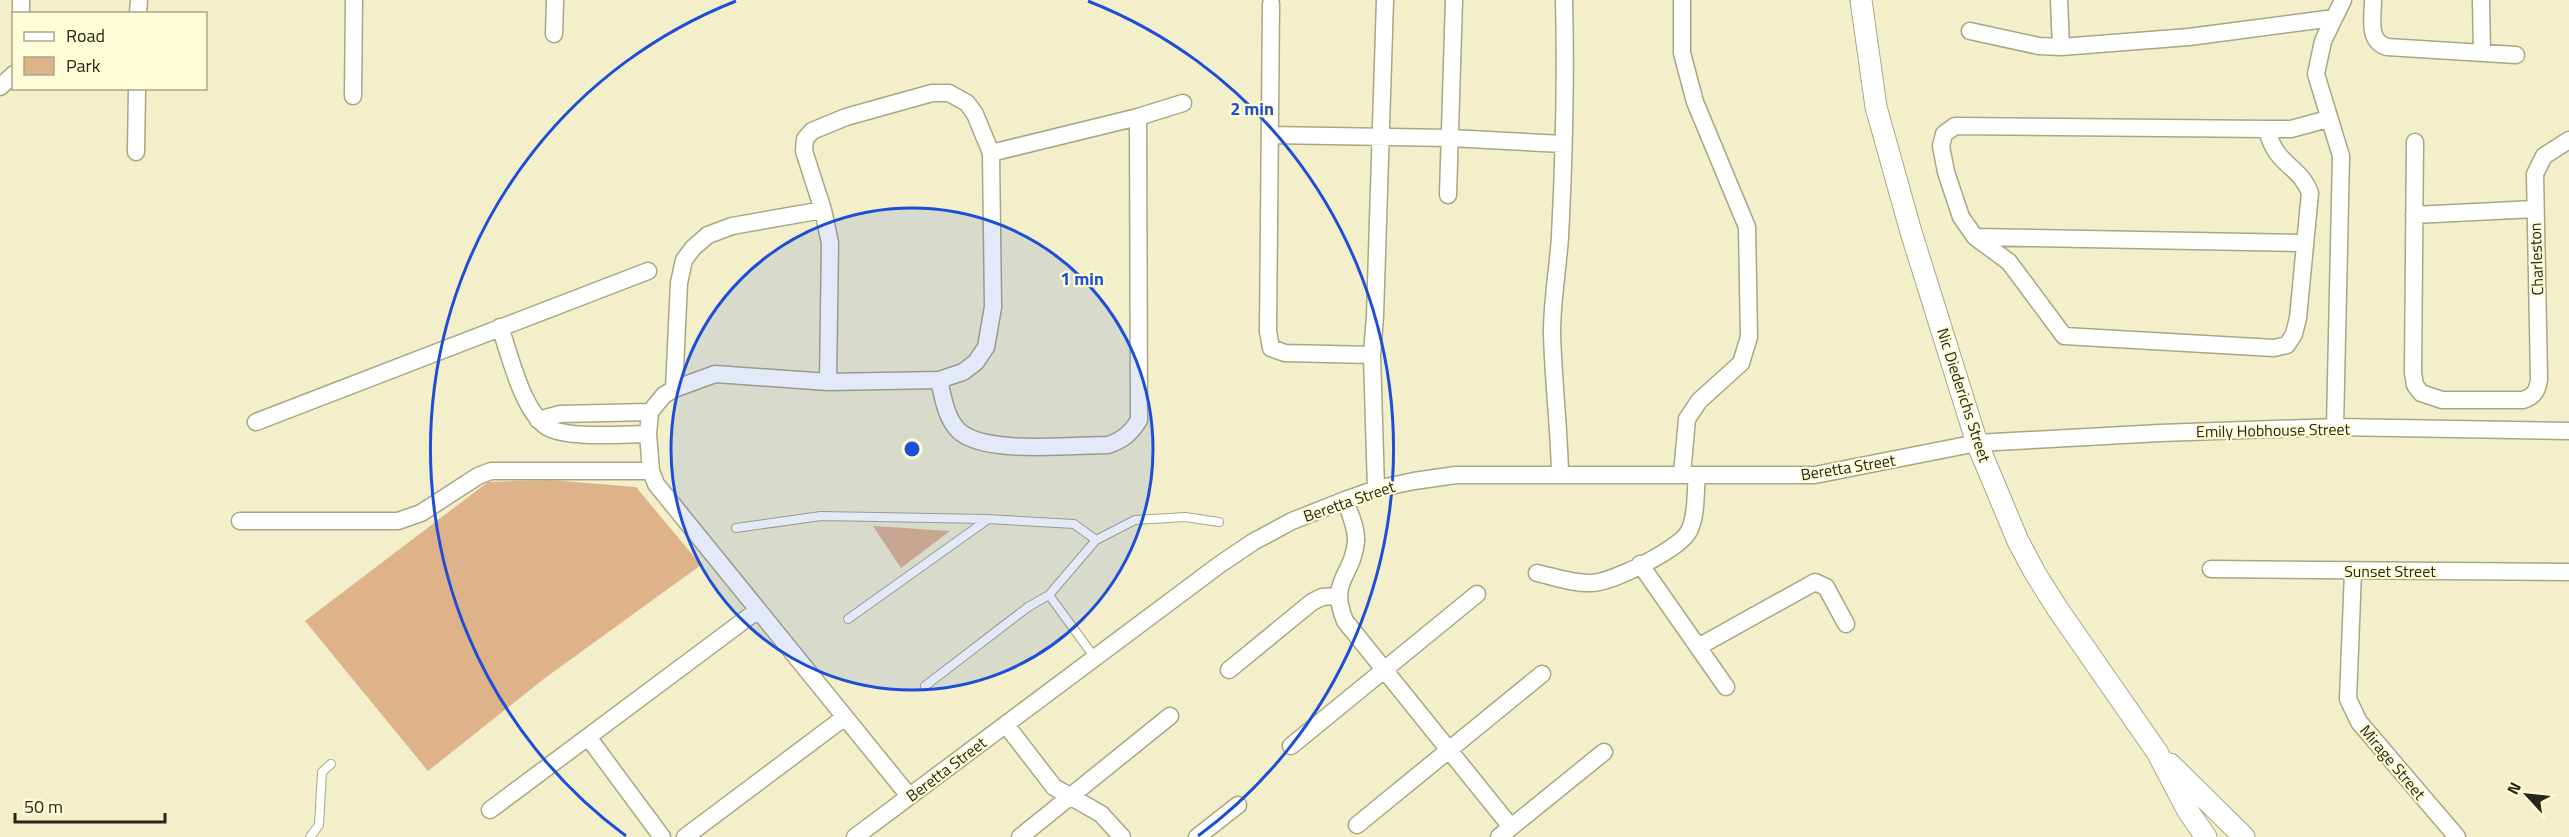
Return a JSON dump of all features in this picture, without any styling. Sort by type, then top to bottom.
[{"type":"street","points":[[353,96],[354,0]]},
{"type":"street","points":[[554,34],[555,0]]},
{"type":"street","points":[[1376,489],[1372,355],[1385,0]]},
{"type":"street","points":[[1448,195],[1454,0]]},
{"type":"street","points":[[1560,473],[1559,419],[1552,331],[1560,237],[1566,61],[1564,0]]},
{"type":"street","points":[[1537,573],[1582,583],[1606,581],[1673,549],[1689,530],[1694,507],[1689,475],[1687,419],[1699,401],[1741,363],[1749,337],[1747,227],[1695,102],[1682,53],[1682,0]]},
{"type":"street","name":"Nic Diederichs Street","points":[[1861,0],[1876,106],[1911,231],[1977,443],[2018,542],[2035,573],[2157,752],[2188,811],[2206,837]]},
{"type":"street","points":[[2059,0],[2061,47]]},
{"type":"street","points":[[2335,427],[2341,156],[2316,74],[2323,41],[2343,0]]},
{"type":"street","points":[[2373,0],[2373,37],[2379,45],[2516,55]]},
{"type":"street","points":[[2481,0],[2482,53]]},
{"type":"street","points":[[1270,4],[1268,331],[1271,348],[1285,353],[1372,355]]},
{"type":"street","points":[[1970,31],[2039,46],[2061,47],[2189,37],[2334,18]]},
{"type":"street","points":[[0,87],[12,76]]},
{"type":"street","points":[[136,153],[137,90]]},
{"type":"street","points":[[828,382],[830,243],[808,168],[804,151],[805,139],[812,131],[846,117],[932,93],[949,93],[967,103],[975,114],[991,153],[993,307],[986,347],[976,362],[963,372],[939,380],[828,382],[714,374],[664,395],[650,412],[648,434],[651,471],[656,484],[909,796]]},
{"type":"street","points":[[991,153],[1138,117],[1183,103]]},
{"type":"street","points":[[939,380],[951,420],[958,430],[971,439],[1013,446],[1108,445],[1120,441],[1132,432],[1139,420],[1138,117]]},
{"type":"street","points":[[2267,129],[2276,154],[2303,179],[2310,193],[2298,318],[2294,334],[2287,345],[2274,348],[2064,336],[2009,262],[1975,237],[1961,217],[1946,172],[1941,146],[1944,134],[1955,126],[2290,129],[2328,119]]},
{"type":"street","points":[[1270,135],[1450,138],[1563,144]]},
{"type":"street","name":"Charleston","points":[[2414,215],[2413,373],[2415,385],[2421,393],[2442,400],[2531,398],[2540,379],[2535,174],[2544,156],[2569,140]]},
{"type":"street","points":[[2415,142],[2414,215],[2535,209]]},
{"type":"street","points":[[674,389],[679,283],[684,260],[693,248],[708,235],[732,226],[822,210]]},
{"type":"street","points":[[1975,237],[2304,243]]},
{"type":"street","points":[[256,422],[648,271]]},
{"type":"street","points":[[500,327],[524,394],[538,420],[557,431],[648,434]]},
{"type":"street","points":[[538,420],[560,414],[650,412]]},
{"type":"street","name":"Emily Hobhouse Street","points":[[1977,443],[2160,433],[2335,427],[2569,431]]},
{"type":"street","name":"Beretta Street","points":[[855,837],[1253,542],[1292,521],[1376,489],[1456,475],[1560,473],[1815,475],[1977,443]]},
{"type":"street","points":[[240,521],[398,521],[422,513],[478,476],[491,471],[651,471]]},
{"type":"street","points":[[1345,500],[1356,537],[1352,560],[1340,584],[1337,596],[1345,621],[1449,750],[1505,832],[1604,752]]},
{"type":"street","points":[[1640,564],[1726,687]]},
{"type":"street","name":"Sunset Street","points":[[2211,569],[2353,572],[2569,572]]},
{"type":"street","name":"Mirage Street","points":[[2353,572],[2348,699],[2359,722],[2457,837]]},
{"type":"street","points":[[1698,647],[1815,582],[1826,587],[1846,624]]},
{"type":"street","points":[[1291,746],[1477,594]]},
{"type":"street","points":[[1229,670],[1312,602],[1322,597],[1337,596]]},
{"type":"street","points":[[490,810],[758,610]]},
{"type":"street","points":[[1357,825],[1542,674]]},
{"type":"street","points":[[1020,837],[1170,716]]},
{"type":"street","points":[[685,837],[844,717]]},
{"type":"street","points":[[1006,724],[1054,787],[1101,814],[1122,837]]},
{"type":"street","points":[[588,737],[662,837]]},
{"type":"street","name":"Nic Diederichs Street","points":[[2157,752],[2244,837]]},
{"type":"street","points":[[1197,837],[1238,805]]},
{"type":"lane","points":[[736,528],[820,516],[987,519],[1074,524],[1096,540]]},
{"type":"lane","points":[[925,686],[1028,607],[1049,595],[1096,540],[1135,520],[1185,517],[1219,522]]},
{"type":"lane","points":[[848,619],[987,519]]},
{"type":"lane","points":[[1049,595],[1095,658]]},
{"type":"lane","points":[[310,837],[319,825],[322,772],[331,764]]},
{"type":"green space","points":[[551,480],[636,487],[701,565],[545,678],[428,771],[305,621],[488,482]]},
{"type":"green space","points":[[873,526],[950,531],[901,568]]}]
